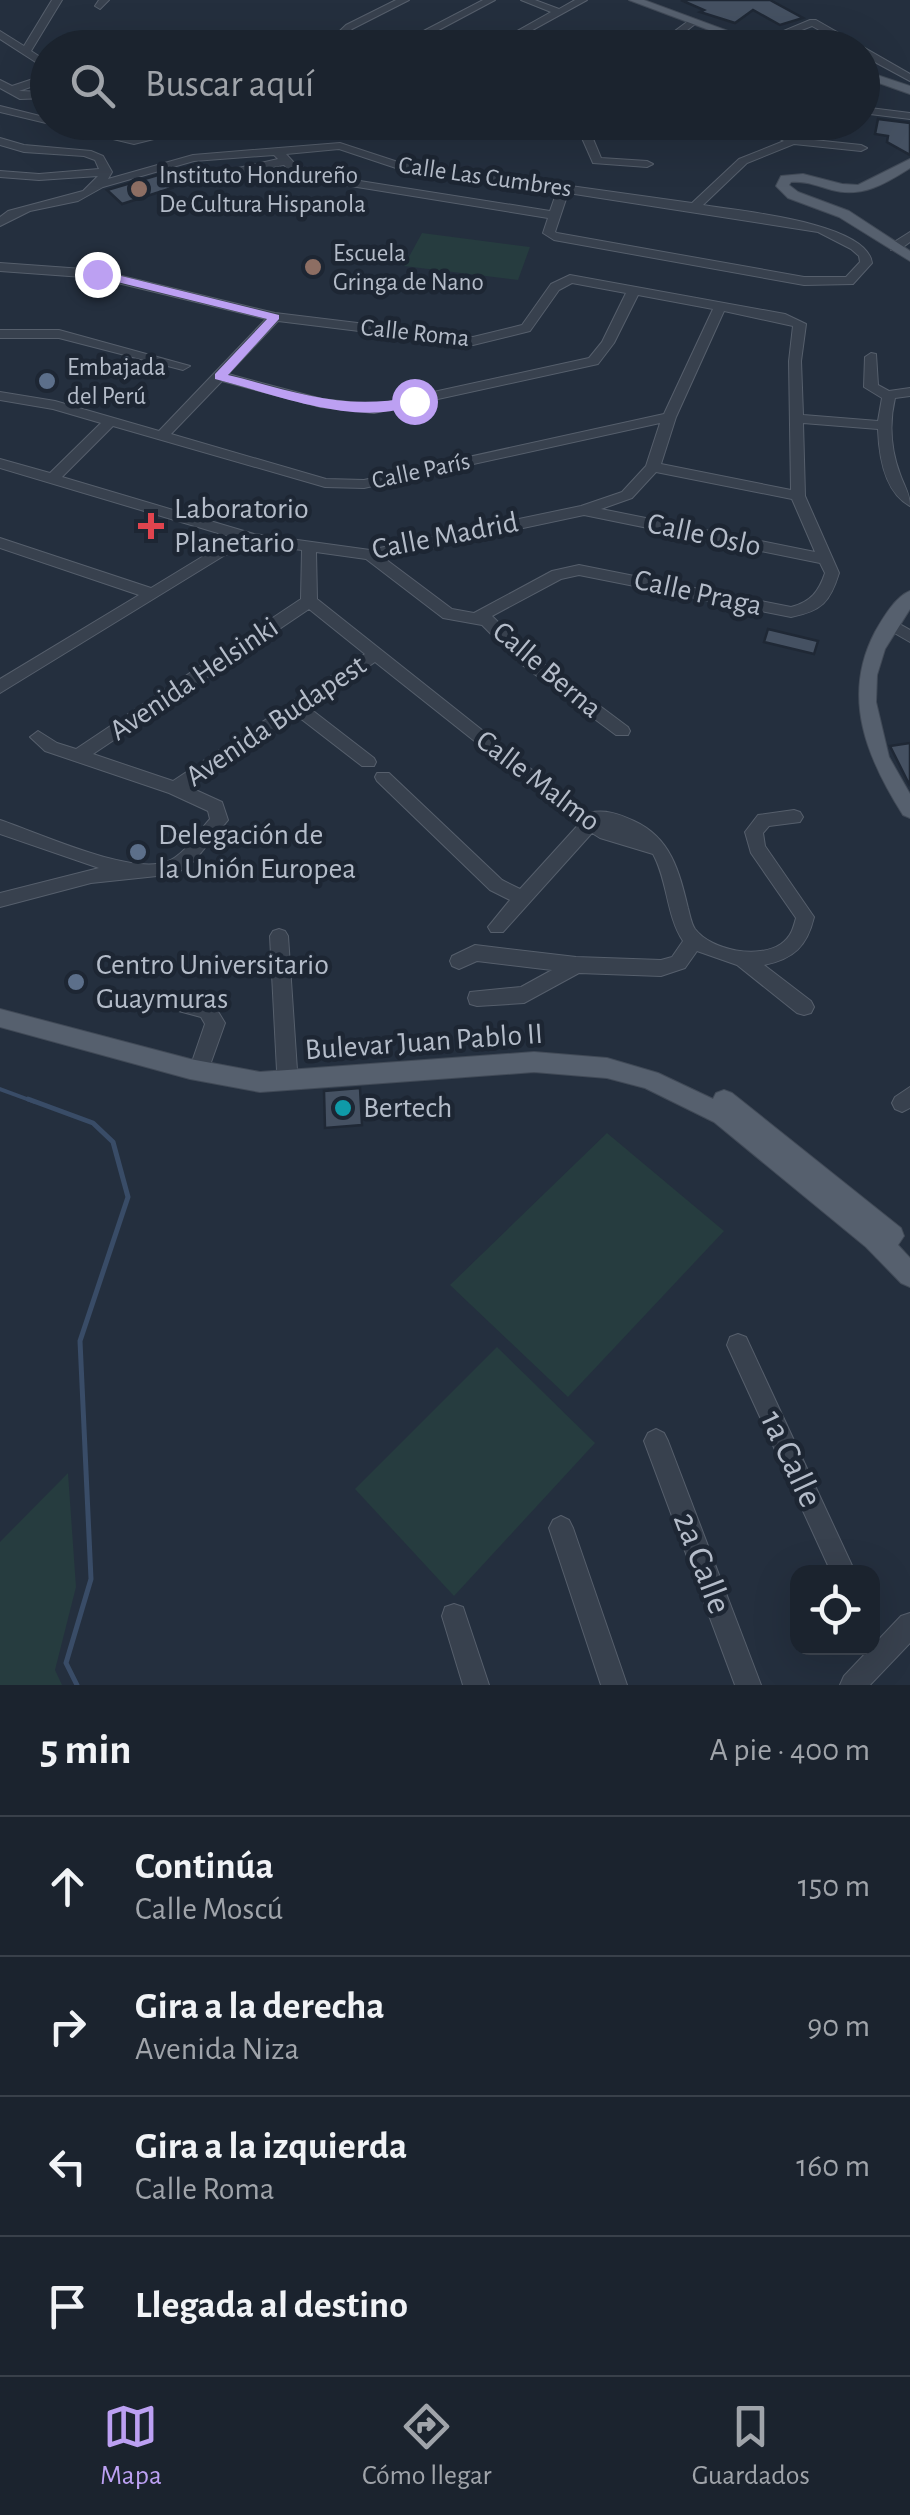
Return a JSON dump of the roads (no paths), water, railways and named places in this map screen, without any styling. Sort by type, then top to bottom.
[{"type":"main road","points":[[634,0],[723,30]]},
{"type":"main road","points":[[654,0],[732,30]]},
{"type":"main road","points":[[880,81],[907,87]]},
{"type":"main road","points":[[910,163],[860,189],[848,190],[802,177],[782,182],[787,192],[844,214],[910,257]]},
{"type":"main road","points":[[902,610],[869,669],[865,711],[876,752],[910,810]]},
{"type":"main road","name":"Bulevar Juan Pablo II","points":[[0,1006],[233,1066],[287,1070],[575,1050],[663,1069],[728,1102],[811,1166],[910,1254]]},
{"type":"main road","name":"Bulevar Juan Pablo II","points":[[0,1018],[190,1068],[260,1082],[534,1062],[607,1068],[650,1080],[722,1114],[875,1238],[910,1275]]},
{"type":"street","points":[[39,30],[57,0]]},
{"type":"street","points":[[346,30],[404,0]]},
{"type":"street","points":[[431,30],[490,0]]},
{"type":"street","points":[[526,0],[559,12]]},
{"type":"street","points":[[526,30],[582,0]]},
{"type":"street","points":[[682,30],[694,21]]},
{"type":"street","points":[[797,30],[813,22],[827,30]]},
{"type":"street","points":[[0,34],[30,54]]},
{"type":"street","points":[[26,51],[30,44]]},
{"type":"street","points":[[880,65],[907,87]]},
{"type":"street","points":[[3,89],[30,82]]},
{"type":"street","points":[[3,89],[30,96]]},
{"type":"street","points":[[0,110],[30,117]]},
{"type":"street","points":[[880,112],[910,116]]},
{"type":"street","points":[[587,140],[595,159],[647,164]]},
{"type":"street","points":[[0,141],[29,151],[86,153],[99,158],[104,178]]},
{"type":"street","points":[[695,207],[743,161],[794,141],[862,148]]},
{"type":"street","name":"Calle Las Cumbres","points":[[104,178],[185,159],[340,146],[396,165],[695,207],[829,231],[862,251],[866,263],[849,281],[804,281],[554,236],[549,233],[552,215]]},
{"type":"street","points":[[276,150],[301,171],[336,181],[552,215],[564,188]]},
{"type":"street","points":[[204,177],[285,161]]},
{"type":"street","points":[[0,174],[104,178]]},
{"type":"street","points":[[2,213],[76,198],[104,178]]},
{"type":"street","points":[[895,247],[910,236]]},
{"type":"street","name":"Calle Roma","points":[[0,268],[123,278],[275,317],[473,341],[526,328],[563,281],[579,279],[785,318],[802,328],[795,361],[794,418]]},
{"type":"street","points":[[220,376],[344,408],[389,406],[593,361],[608,343],[634,290]]},
{"type":"street","points":[[720,306],[669,417],[654,467],[798,496]]},
{"type":"street","points":[[162,436],[275,317]]},
{"type":"street","points":[[0,334],[58,334],[182,366]]},
{"type":"street","points":[[871,357],[871,387],[889,396],[910,392]]},
{"type":"street","name":"Calle París","points":[[0,396],[55,404],[325,483],[344,485],[364,484],[669,417]]},
{"type":"street","points":[[889,396],[884,426],[898,488],[910,501]]},
{"type":"street","points":[[824,558],[798,496],[794,418],[884,426]]},
{"type":"street","points":[[53,478],[110,421]]},
{"type":"street","name":"Calle Madrid","points":[[0,463],[253,539],[370,555],[584,510],[627,494],[654,467]]},
{"type":"street","name":"Calle Oslo","points":[[584,510],[824,558]]},
{"type":"street","points":[[213,529],[220,552]]},
{"type":"street","points":[[0,687],[220,552],[253,539]]},
{"type":"street","points":[[0,543],[154,594]]},
{"type":"street","points":[[309,601],[310,546]]},
{"type":"street","name":"Calle Berna","points":[[370,555],[448,614],[480,616],[528,660],[622,731]]},
{"type":"street","name":"Calle Praga","points":[[480,616],[556,574],[579,570],[792,612],[806,609],[825,595],[832,573],[824,558]]},
{"type":"street","name":"Calle Malmo","points":[[309,601],[589,822],[606,833],[664,852],[684,928],[694,940]]},
{"type":"street","name":"Avenida Helsinki","points":[[78,756],[309,601]]},
{"type":"street","points":[[902,610],[910,637]]},
{"type":"street","name":"Avenida Budapest","points":[[176,788],[376,654]]},
{"type":"street","points":[[0,669],[19,675]]},
{"type":"street","points":[[298,707],[368,762]]},
{"type":"street","points":[[0,900],[92,876],[170,869],[188,856],[219,820],[216,807],[176,788],[51,748],[38,737]]},
{"type":"street","points":[[383,777],[496,885],[523,898]]},
{"type":"street","points":[[459,961],[474,953],[576,964],[672,966],[694,940],[731,958],[744,960],[781,954],[792,947],[804,926],[804,916],[757,848],[754,832],[764,820],[794,818]]},
{"type":"street","points":[[497,927],[584,833],[589,822]]},
{"type":"street","points":[[0,827],[137,874]]},
{"type":"street","points":[[279,936],[287,1070]]},
{"type":"street","points":[[744,960],[804,1007]]},
{"type":"street","points":[[478,998],[524,995],[576,964]]},
{"type":"street","points":[[182,1004],[206,1011],[215,1024],[203,1059]]},
{"type":"street","name":"1a Calle","points":[[738,1345],[840,1565]]},
{"type":"street","name":"2a Calle","points":[[656,1441],[748,1685]]},
{"type":"street","points":[[560,1528],[614,1685]]},
{"type":"street","points":[[454,1616],[476,1685]]},
{"type":"street","points":[[880,1645],[910,1625]]},
{"type":"street","points":[[853,1685],[872,1655]]},
{"type":"waterway","points":[[0,1089],[35,1102]]},
{"type":"waterway","points":[[28,1099],[93,1123],[113,1142],[128,1197],[80,1341],[91,1579],[66,1663],[77,1685]]},
{"type":"place","name":"Instituto Hondureño De Cultura Hispanola","points":[[139,189]]},
{"type":"place","name":"Escuela Gringa de Nano","points":[[313,267]]},
{"type":"place","name":"Embajada del Perú","points":[[47,381]]},
{"type":"place","name":"Laboratorio Planetario","points":[[151,526]]},
{"type":"place","name":"Delegación de la Unión Europea","points":[[138,852]]},
{"type":"place","name":"Centro Universitario Guaymuras","points":[[76,982]]},
{"type":"place","name":"Bertech","points":[[343,1108]]}]
